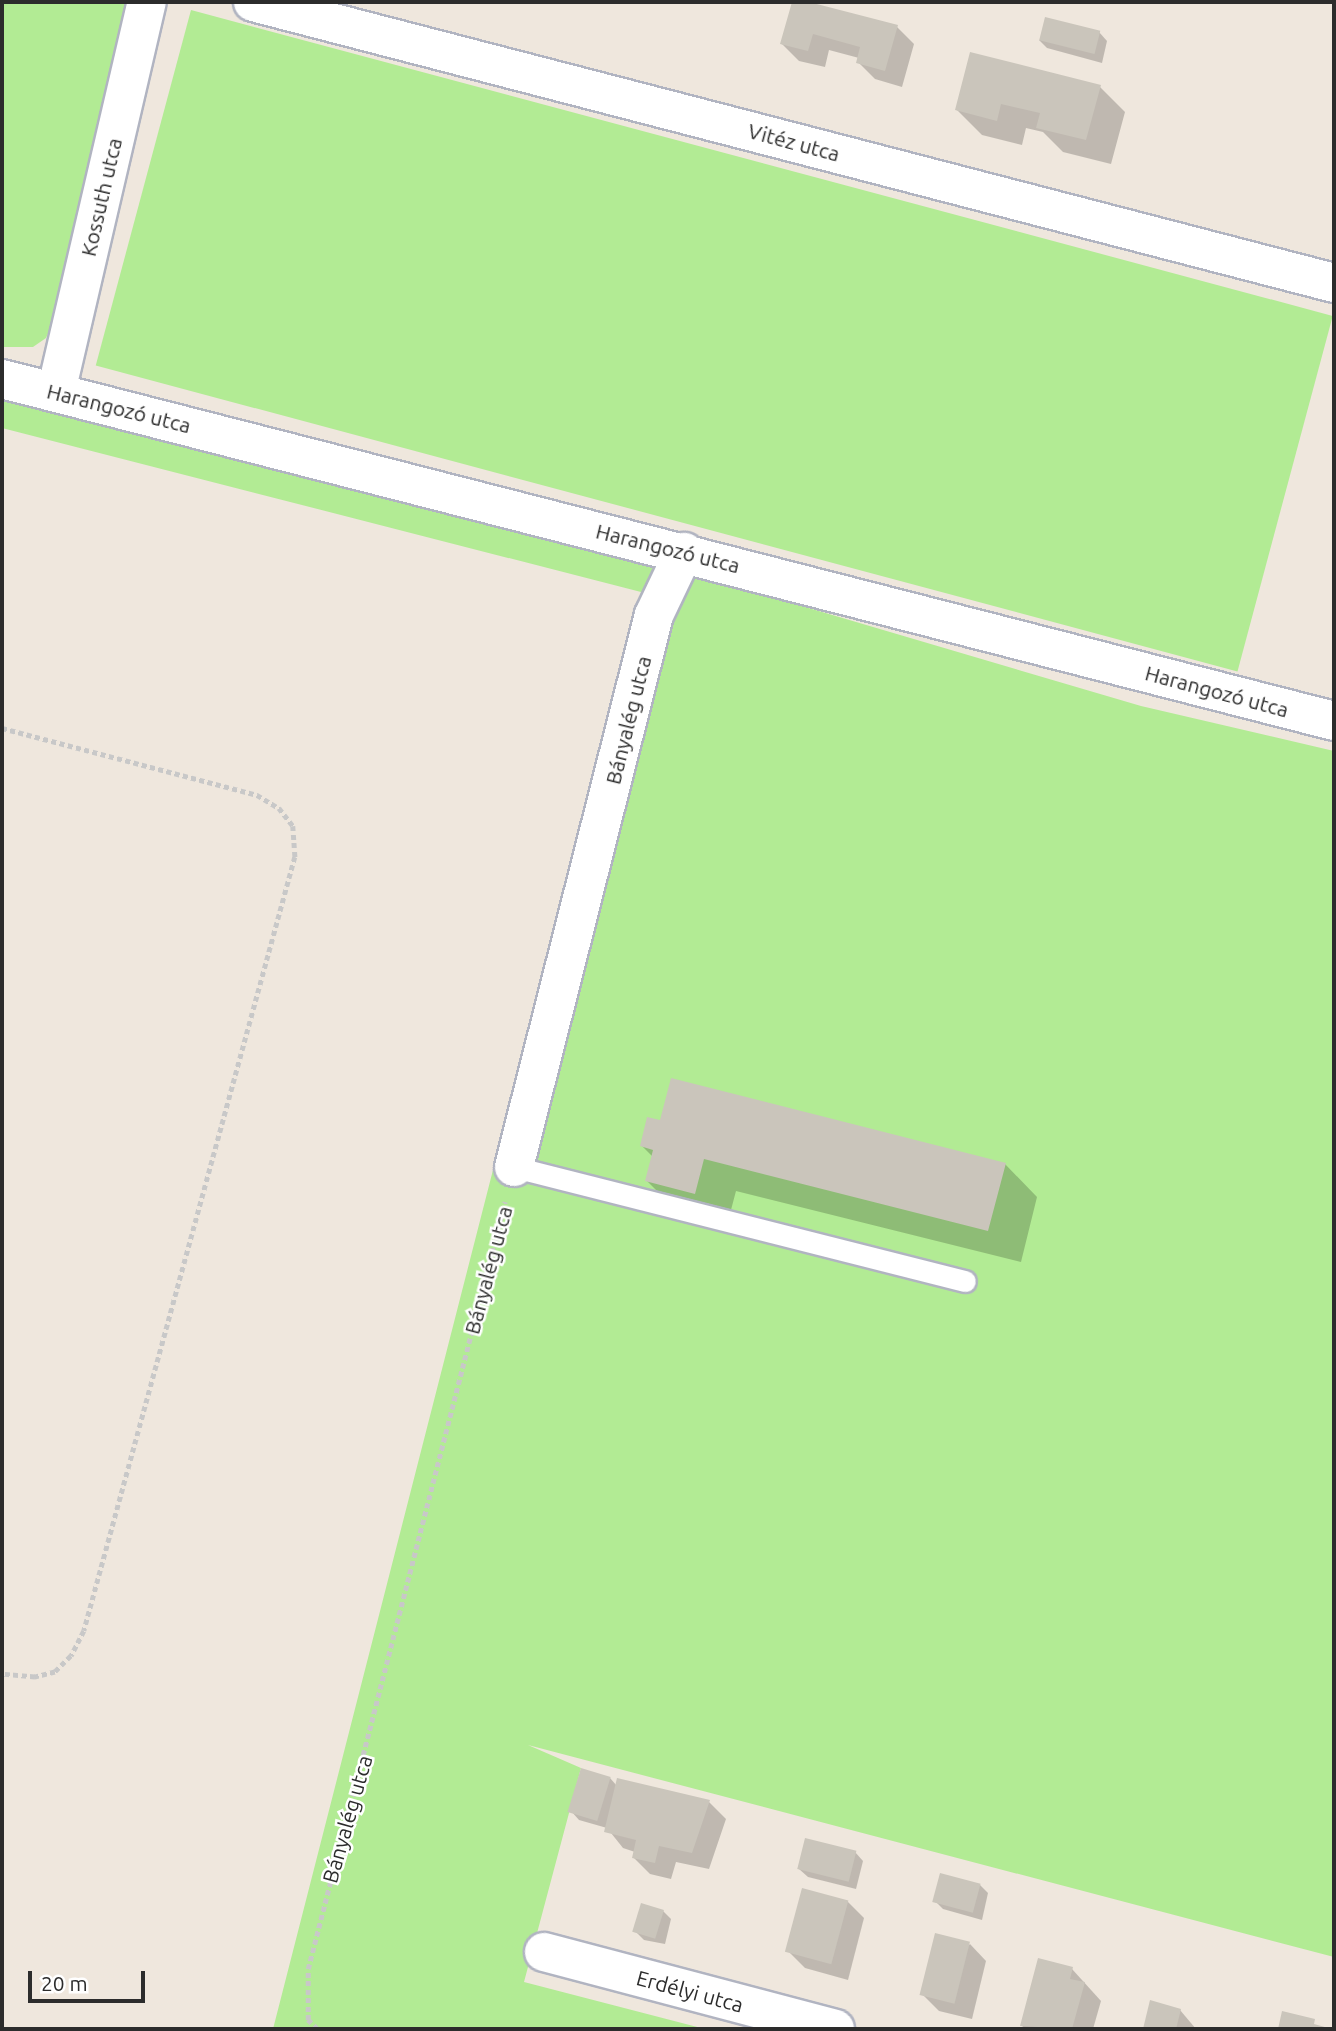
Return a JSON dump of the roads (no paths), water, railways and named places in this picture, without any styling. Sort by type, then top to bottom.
[{"type":"street","name":"Kossuth utca","points":[[56,393],[147,2]]},
{"type":"street","name":"Vitéz utca","points":[[253,2],[1334,283]]},
{"type":"street","name":"Harangozó utca","points":[[2,379],[1334,721]]},
{"type":"street","name":"Bányalég utca","points":[[514,1167],[654,615],[684,552]]},
{"type":"street","name":"Erdélyi utca","points":[[544,1952],[835,2029]]},
{"type":"lane","points":[[514,1167],[965,1281]]}]
